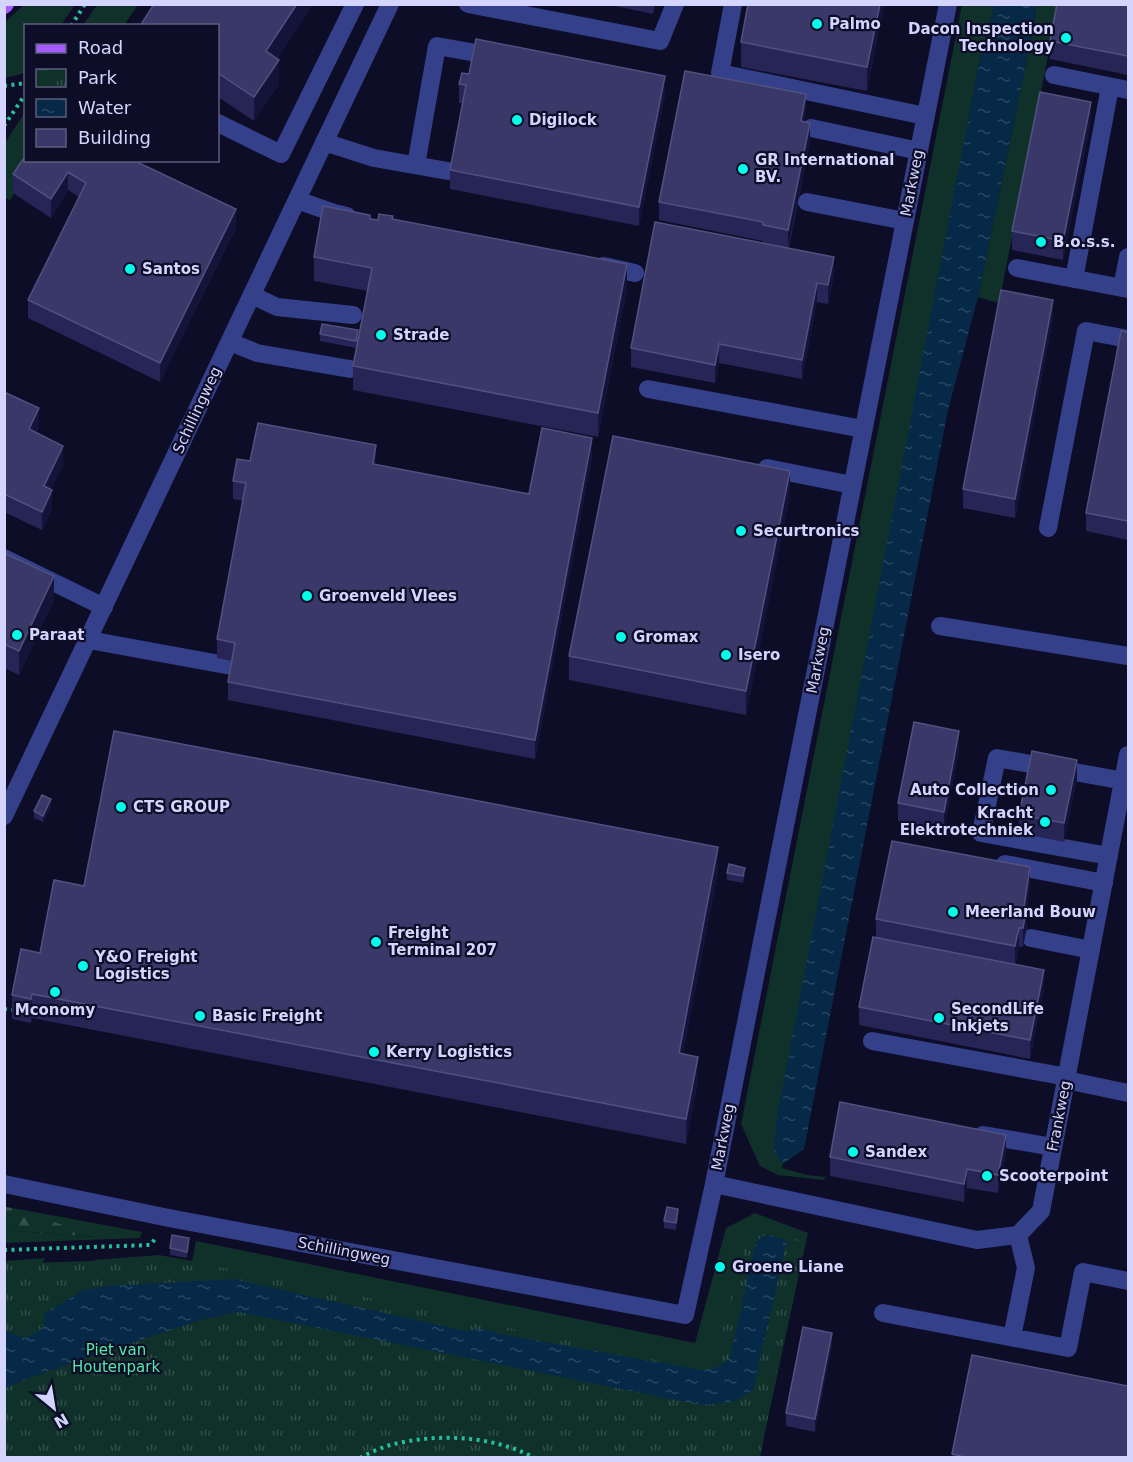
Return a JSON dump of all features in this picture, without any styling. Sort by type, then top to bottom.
[{"type":"street","points":[[219,123],[281,154],[355,4]]},
{"type":"street","name":"Schillingweg","points":[[4,816],[390,4]]},
{"type":"street","points":[[468,4],[660,40],[675,4]]},
{"type":"street","points":[[733,4],[720,73],[925,116]]},
{"type":"street","name":"Markweg","points":[[685,1315],[714,1184],[948,4]]},
{"type":"street","points":[[416,165],[437,46],[516,60]]},
{"type":"street","points":[[328,59],[359,70]]},
{"type":"street","points":[[1054,75],[1128,90]]},
{"type":"street","points":[[1074,279],[1110,87]]},
{"type":"street","points":[[811,128],[919,151]]},
{"type":"street","points":[[324,142],[374,158],[448,171]]},
{"type":"street","points":[[297,200],[334,213],[366,219]]},
{"type":"street","points":[[807,202],[905,221]]},
{"type":"street","points":[[1017,268],[1125,288],[1128,257]]},
{"type":"street","points":[[590,263],[635,273]]},
{"type":"street","points":[[252,295],[277,307],[353,315]]},
{"type":"street","points":[[1048,528],[1086,331],[1128,339]]},
{"type":"street","points":[[230,342],[257,353],[350,369]]},
{"type":"street","points":[[648,389],[863,429]]},
{"type":"street","points":[[751,464],[852,485]]},
{"type":"street","points":[[4,558],[104,607]]},
{"type":"street","points":[[940,626],[1128,656]]},
{"type":"street","points":[[89,640],[231,666]]},
{"type":"street","points":[[1109,856],[981,833],[996,758],[1126,770]]},
{"type":"street","name":"Frankweg","points":[[1018,1235],[1041,1211],[1126,770]]},
{"type":"street","points":[[992,861],[1104,883]]},
{"type":"street","points":[[1031,938],[1091,950]]},
{"type":"street","points":[[872,1041],[1128,1093]]},
{"type":"street","points":[[963,1131],[1053,1147]]},
{"type":"street","points":[[714,1184],[977,1240],[1018,1235],[1026,1268],[1012,1337]]},
{"type":"street","name":"Schillingweg","points":[[4,1185],[685,1315]]},
{"type":"street","points":[[883,1313],[1068,1348],[1083,1272],[1128,1281]]},
{"type":"path","points":[[72,24],[85,4]]},
{"type":"path","points":[[4,86],[24,83]]},
{"type":"path","points":[[4,126],[24,96]]},
{"type":"path","points":[[4,1009],[12,1011]]},
{"type":"path","points":[[4,1250],[150,1245],[169,1218]]},
{"type":"path","points":[[360,1458],[389,1446],[429,1438],[474,1439],[516,1448],[535,1458]]},
{"type":"green space","points":[[97,4],[138,5],[125,24],[84,24]]},
{"type":"green space","points":[[24,5],[75,5],[62,24],[24,24],[24,73],[5,78],[5,22]]},
{"type":"green space","points":[[962,5],[995,5],[979,63],[774,1150],[783,1164],[782,1168],[807,1175],[826,1177],[823,1180],[778,1175],[760,1166],[741,1124]]},
{"type":"green space","points":[[1035,5],[1128,5],[1058,6],[999,303],[978,297],[1036,15]]},
{"type":"green space","points":[[24,114],[24,162],[34,162],[10,200],[5,198],[5,143]]},
{"type":"green space","points":[[5,1207],[98,1237],[15,1231],[5,1233]]},
{"type":"green space","points":[[13,1208],[142,1232],[140,1238],[5,1243],[5,1233],[15,1231],[95,1237]]},
{"type":"green space","points":[[755,1213],[808,1233],[768,1418],[593,1382],[718,1367],[5,1320],[5,1261],[45,1258],[23,1307],[94,1260],[159,1255],[192,1261],[196,1241],[695,1343],[726,1228]]},
{"type":"green space","name":"Piet van Houtenpark","points":[[750,1227],[803,1241],[760,1458],[5,1457],[4,1264],[118,1260],[236,1269],[671,1363],[707,1366],[715,1358]]},
{"type":"water","points":[[995,4],[1035,5],[1036,15],[978,297],[948,410],[804,1149],[783,1164],[774,1151],[776,1122],[979,63]]},
{"type":"water","points":[[769,1235],[787,1240],[753,1390],[733,1402],[701,1405],[239,1312],[200,1320],[5,1388],[5,1331],[26,1338],[43,1328],[45,1313],[84,1290],[109,1286],[233,1279],[465,1331],[487,1330],[702,1370],[710,1369],[721,1365],[730,1357],[756,1242],[763,1236]]},
{"type":"building","points":[[154,4],[297,4],[266,51],[279,60],[254,97],[219,74],[219,24],[142,23]]},
{"type":"building","points":[[748,4],[880,4],[867,67],[741,42]]},
{"type":"building","points":[[1057,4],[1128,4],[1128,56],[1050,41]]},
{"type":"building","points":[[476,39],[665,76],[639,207],[450,170],[466,85],[459,84],[462,73],[469,74]]},
{"type":"building","points":[[685,71],[806,94],[801,121],[810,123],[788,230],[763,225],[763,222],[659,202]]},
{"type":"building","points":[[1040,92],[1091,102],[1063,241],[1012,231]]},
{"type":"building","points":[[24,158],[24,162],[137,162],[236,209],[160,363],[28,300],[86,183],[68,172],[51,199],[13,174]]},
{"type":"building","points":[[323,206],[370,215],[370,219],[378,220],[379,214],[393,216],[392,219],[627,264],[598,413],[353,366],[372,268],[314,257]]},
{"type":"building","points":[[655,222],[834,257],[828,285],[817,283],[802,360],[719,344],[715,365],[631,348]]},
{"type":"building","points":[[1001,290],[1053,300],[1015,499],[963,489]]},
{"type":"building","points":[[322,324],[358,330],[356,341],[320,334]]},
{"type":"building","points":[[1121,331],[1128,332],[1128,521],[1086,513]]},
{"type":"building","points":[[4,392],[39,408],[29,429],[63,446],[44,486],[52,490],[42,512],[4,494]]},
{"type":"building","points":[[258,423],[376,445],[373,464],[529,494],[542,428],[592,438],[535,740],[228,682],[235,643],[217,639],[246,483],[233,481],[237,459],[250,461]]},
{"type":"building","points":[[613,436],[790,471],[746,691],[569,656]]},
{"type":"building","points":[[4,553],[54,576],[19,651],[4,644]]},
{"type":"building","points":[[914,722],[959,731],[944,812],[898,803]]},
{"type":"building","name":"Freight Terminal 207","points":[[114,731],[718,847],[679,1053],[698,1057],[686,1119],[32,994],[31,999],[12,995],[21,949],[40,953],[54,880],[84,886]]},
{"type":"building","points":[[1032,751],[1077,760],[1064,823],[1019,815]]},
{"type":"building","points":[[42,795],[51,799],[43,816],[34,811]]},
{"type":"building","points":[[892,841],[1030,867],[1024,907],[1027,907],[1023,928],[1019,928],[1015,946],[876,919]]},
{"type":"building","points":[[729,864],[745,868],[743,876],[727,873]]},
{"type":"building","points":[[873,937],[1044,970],[1030,1040],[859,1007]]},
{"type":"building","points":[[840,1102],[1006,1135],[998,1175],[967,1169],[964,1184],[830,1157]]},
{"type":"building","points":[[667,1207],[678,1209],[676,1223],[664,1221]]},
{"type":"building","points":[[172,1235],[189,1238],[187,1252],[170,1248]]},
{"type":"building","points":[[803,1327],[832,1333],[815,1419],[786,1413]]},
{"type":"building","points":[[972,1355],[1128,1386],[1128,1458],[969,1458],[952,1454]]},
{"type":"place","name":"Palmo","points":[[817,24]]},
{"type":"place","name":"Dacon Inspection Technology","points":[[1066,38]]},
{"type":"place","name":"Digilock","points":[[517,120]]},
{"type":"place","name":"GR International BV.","points":[[743,169]]},
{"type":"place","name":"B.o.s.s.","points":[[1041,242]]},
{"type":"place","name":"Santos","points":[[130,269]]},
{"type":"place","name":"Strade","points":[[381,335]]},
{"type":"place","name":"Securtronics","points":[[741,531]]},
{"type":"place","name":"Groenveld Vlees","points":[[307,596]]},
{"type":"place","name":"Paraat","points":[[17,635]]},
{"type":"place","name":"Gromax","points":[[621,637]]},
{"type":"place","name":"Isero","points":[[726,655]]},
{"type":"place","name":"Auto Collection","points":[[1051,790]]},
{"type":"place","name":"CTS GROUP","points":[[121,807]]},
{"type":"place","name":"Kracht Elektrotechniek","points":[[1045,822]]},
{"type":"place","name":"Meerland Bouw","points":[[953,912]]},
{"type":"place","name":"Freight Terminal 207","points":[[376,942]]},
{"type":"place","name":"Y&O Freight Logistics","points":[[83,966]]},
{"type":"place","name":"Mconomy","points":[[55,992]]},
{"type":"place","name":"Basic Freight","points":[[200,1016]]},
{"type":"place","name":"SecondLife Inkjets","points":[[939,1018]]},
{"type":"place","name":"Kerry Logistics","points":[[374,1052]]},
{"type":"place","name":"Sandex","points":[[853,1152]]},
{"type":"place","name":"Scooterpoint","points":[[987,1176]]},
{"type":"place","name":"Groene Liane","points":[[720,1267]]}]
